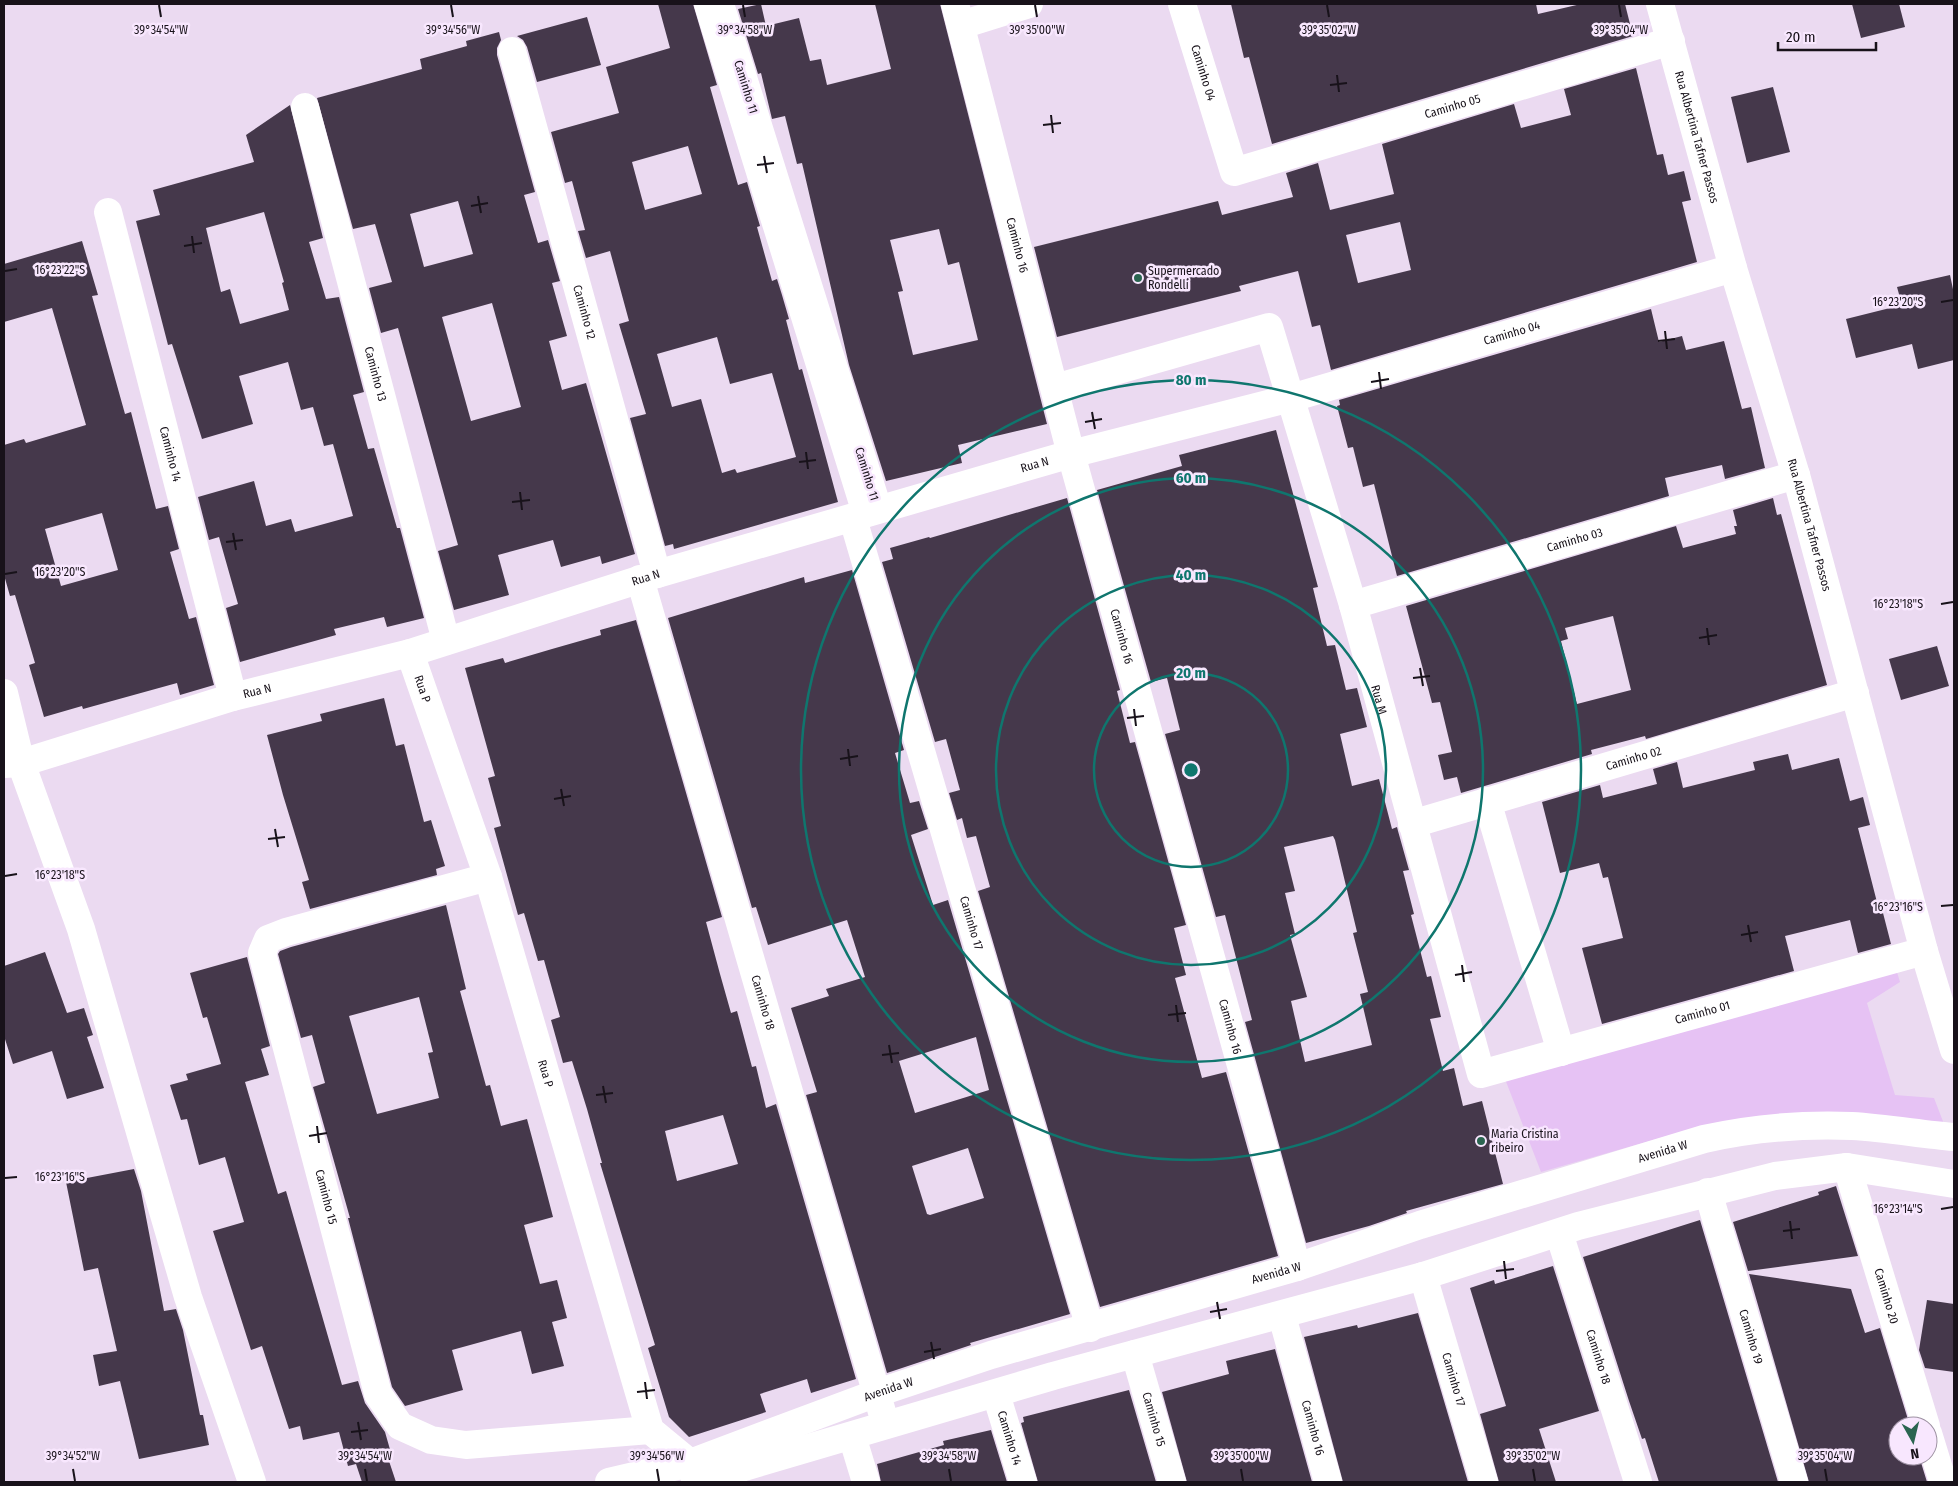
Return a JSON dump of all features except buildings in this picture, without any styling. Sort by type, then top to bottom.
[{"type":"street","name":"Caminho 11","points":[[708,4],[860,516],[878,509],[720,4]]},
{"type":"street","points":[[958,14],[1029,4]]},
{"type":"street","name":"Caminho 04","points":[[1182,4],[1234,172]]},
{"type":"street","name":"Rua Albertina Tafner Passos","points":[[1660,4],[1733,268],[1796,475],[1924,951],[1954,1050]]},
{"type":"street","name":"Caminho 16","points":[[958,14],[1071,454],[1298,1267]]},
{"type":"street","name":"Caminho 05","points":[[1234,172],[1671,41]]},
{"type":"street","name":"Caminho 12","points":[[512,51],[648,576]]},
{"type":"street","name":"Caminho 13","points":[[305,107],[446,641]]},
{"type":"street","name":"Caminho 14","points":[[108,212],[233,697]]},
{"type":"street","name":"Caminho 04","points":[[1290,398],[1733,268]]},
{"type":"street","name":"Rua M","points":[[1055,388],[1269,327],[1353,605],[1481,1074]]},
{"type":"street","name":"Rua N","points":[[12,764],[233,697],[410,653],[648,576],[1071,454],[1290,398]]},
{"type":"street","name":"Caminho 03","points":[[1353,605],[1796,475]]},
{"type":"street","name":"Caminho 17","points":[[860,516],[1090,1328]]},
{"type":"street","name":"Caminho 18","points":[[648,576],[886,1425]]},
{"type":"street","name":"Rua P","points":[[410,653],[488,878],[650,1430]]},
{"type":"street","points":[[4,693],[12,764],[81,929],[188,1297],[252,1482]]},
{"type":"street","name":"Caminho 02","points":[[1412,824],[1855,693]]},
{"type":"street","points":[[1488,801],[1561,1052]]},
{"type":"street","name":"Caminho 15","points":[[488,878],[286,932],[268,939],[262,953],[378,1394],[400,1426],[431,1440],[466,1445],[650,1430]]},
{"type":"street","name":"Caminho 01","points":[[1481,1074],[1924,951]]},
{"type":"street","name":"Avenida W","points":[[695,1476],[877,1393],[991,1355],[1298,1267],[1420,1226],[1704,1139],[1751,1129],[1798,1126],[1853,1126],[1954,1138]]},
{"type":"street","name":"Avenida W","points":[[609,1482],[695,1476],[852,1436],[1135,1354],[1282,1316],[1324,1301],[1423,1276],[1578,1226],[1775,1176],[1847,1167],[1954,1184]]},
{"type":"street","name":"Caminho 20","points":[[1847,1167],[1923,1416]]},
{"type":"street","name":"Caminho 19","points":[[1708,1192],[1794,1482]]},
{"type":"street","name":"Caminho 18","points":[[1559,1233],[1638,1482]]},
{"type":"street","name":"Caminho 17","points":[[1423,1276],[1484,1482]]},
{"type":"street","name":"Caminho 16","points":[[1282,1316],[1328,1482]]},
{"type":"street","name":"Caminho 15","points":[[1135,1354],[1172,1482]]},
{"type":"street","name":"Caminho 14","points":[[996,1394],[1023,1482]]},
{"type":"street","points":[[650,1430],[695,1476]]},
{"type":"street","points":[[852,1436],[866,1482]]},
{"type":"street","points":[[1938,1466],[1943,1482]]},
{"type":"shaded area","points":[[1896,969],[1900,982],[1867,1003],[1895,1095],[1934,1098],[1944,1124],[1695,1128],[1541,1172],[1505,1079]]},
{"type":"place","name":"Supermercado Rondelli","points":[[1138,278]]},
{"type":"place","name":"Maria Cristina ribeiro","points":[[1481,1141]]}]
